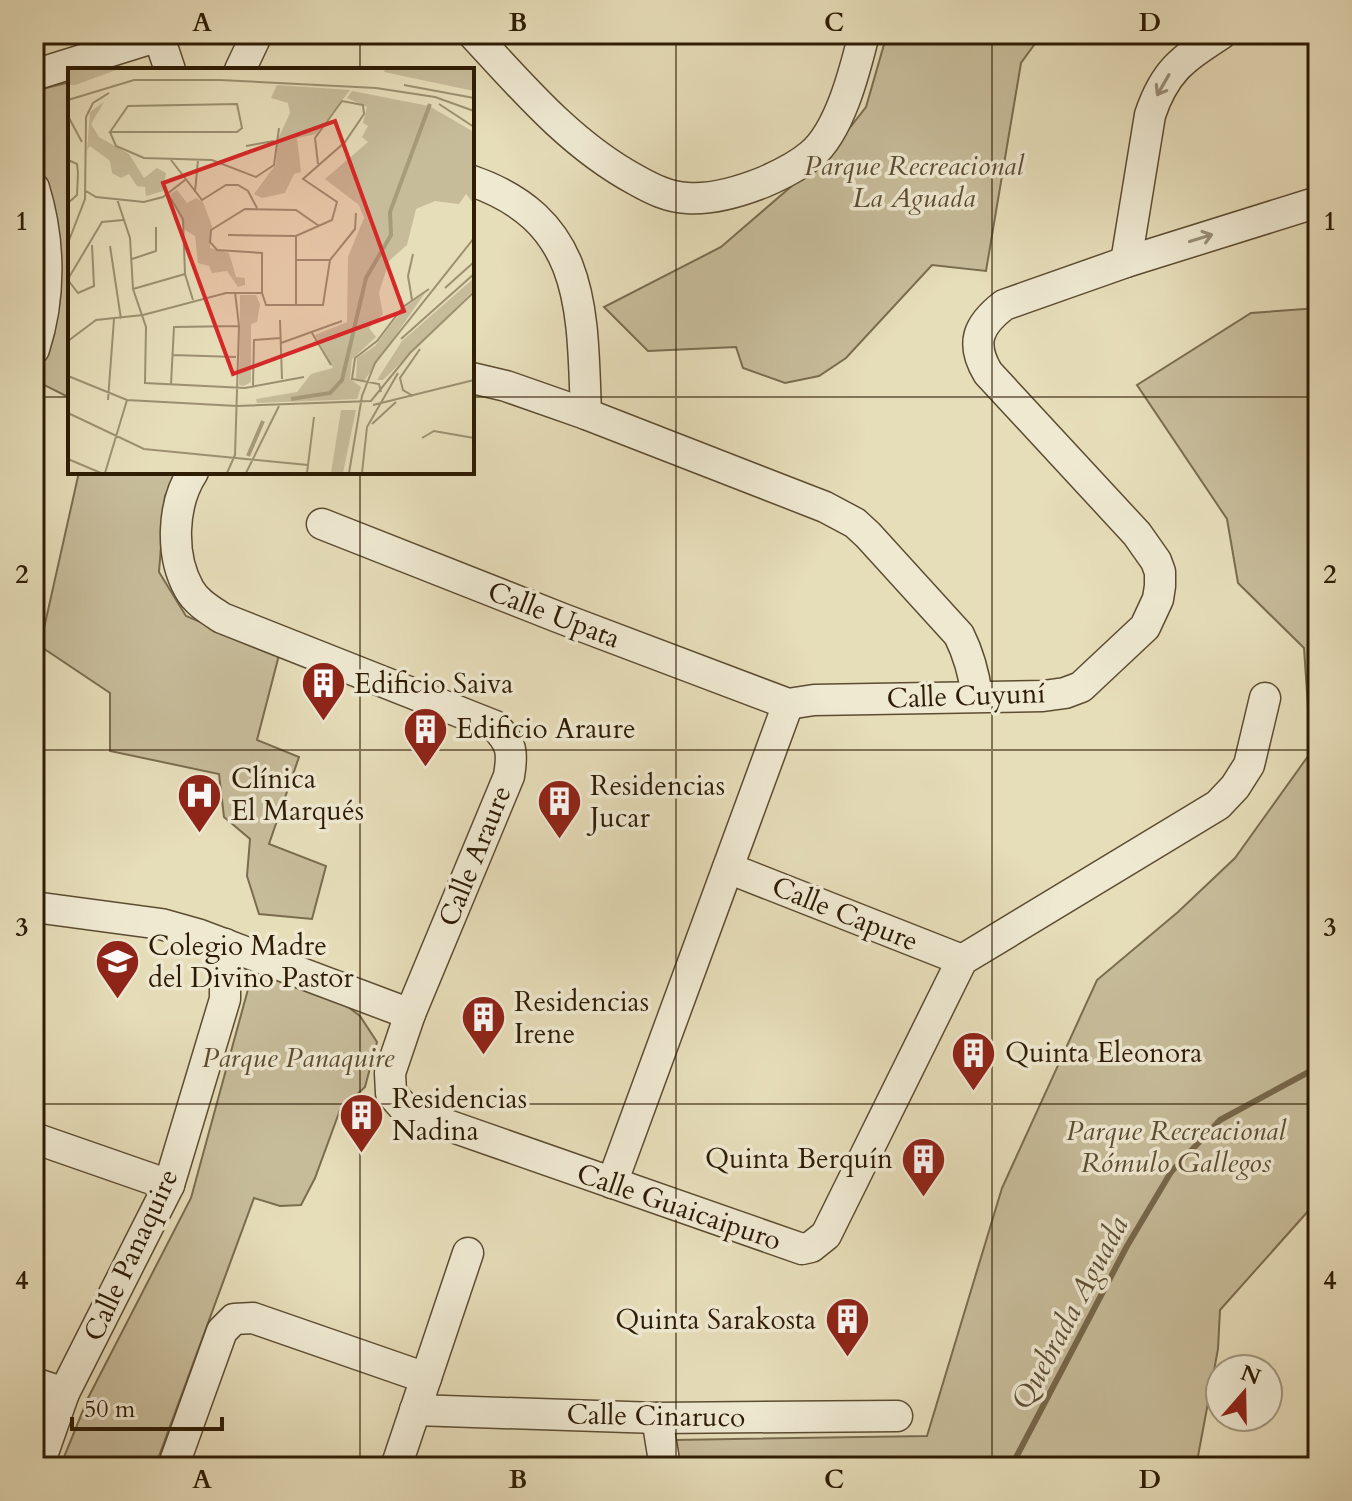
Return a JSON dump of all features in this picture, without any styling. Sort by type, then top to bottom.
[{"type":"street","points":[[241,68],[257,34]]},
{"type":"street","points":[[473,34],[581,144],[623,173],[660,193],[684,198],[712,198],[750,187],[783,174],[812,155],[831,133],[856,68],[864,34]]},
{"type":"street","points":[[1126,262],[1155,99],[1172,71],[1183,60],[1221,34]]},
{"type":"street","points":[[34,75],[158,35],[169,68]]},
{"type":"street","points":[[474,182],[513,201],[542,225],[566,260],[579,303],[586,414]]},
{"type":"street","points":[[34,188],[41,210],[46,253],[46,298],[34,349]]},
{"type":"street","name":"Calle Cuyuní","points":[[788,704],[814,700],[1065,693],[1081,687],[1145,627],[1158,599],[1160,586],[1160,572],[1148,547],[988,373],[977,351],[978,337],[992,314],[1004,305],[1126,262],[1318,202]]},
{"type":"street","points":[[474,378],[506,386],[586,414],[825,507],[855,523],[959,635],[968,651],[977,696]]},
{"type":"street","name":"Calle Araure","points":[[192,474],[179,503],[177,546],[189,590],[204,605],[222,618],[495,726],[508,740],[512,757],[509,776],[410,1014]]},
{"type":"street","name":"Calle Upata","points":[[322,524],[788,704]]},
{"type":"street","points":[[962,960],[1218,805],[1235,787],[1249,765],[1265,698]]},
{"type":"street","points":[[612,1183],[788,704]]},
{"type":"street","name":"Calle Capure","points":[[728,868],[962,960]]},
{"type":"street","points":[[34,907],[161,924],[225,944],[410,1014]]},
{"type":"street","name":"Calle Panaquire","points":[[38,1467],[64,1393],[169,1185],[225,999],[225,944]]},
{"type":"street","name":"Calle Guaicaipuro","points":[[410,1014],[390,1073],[391,1093],[407,1111],[802,1249],[811,1247],[826,1235],[962,960]]},
{"type":"street","points":[[34,1138],[169,1185]]},
{"type":"street","points":[[396,1467],[468,1253]]},
{"type":"street","points":[[173,1467],[222,1331],[234,1319],[253,1318],[426,1378]]},
{"type":"street","points":[[34,1383],[64,1393]]},
{"type":"street","name":"Calle Cinaruco","points":[[415,1410],[657,1418],[897,1416]]},
{"type":"street","points":[[657,1418],[665,1467]]},
{"type":"green space","name":"Parque Recreacional La Aguada","points":[[887,34],[1042,34],[1021,63],[986,271],[932,265],[846,358],[819,376],[785,383],[743,368],[736,347],[648,351],[604,307],[721,247],[830,153],[866,107]]},
{"type":"green space","points":[[68,82],[68,397],[36,381],[50,229],[34,166],[34,91]]},
{"type":"green space","name":"Parque Recreacional Rómulo Gallegos","points":[[1318,308],[1318,1200],[1220,1310],[1217,1353],[1204,1353],[1204,1424],[1196,1467],[678,1467],[674,1440],[927,1436],[1002,1188],[1097,980],[1178,912],[1235,858],[1311,752],[1304,648],[1238,583],[1227,519],[1137,385],[1251,313]]},
{"type":"green space","points":[[79,474],[177,474],[165,496],[159,572],[186,616],[279,655],[257,740],[299,757],[269,844],[326,866],[312,919],[259,914],[247,876],[250,839],[224,817],[219,774],[110,751],[110,693],[40,646]]},
{"type":"green space","name":"Parque Panaquire","points":[[253,971],[344,1004],[360,1016],[377,1042],[365,1087],[340,1110],[315,1178],[301,1205],[280,1206],[254,1198],[155,1467],[60,1467],[88,1398],[191,1198]]},
{"type":"waterway","name":"Quebrada Aguada","points":[[1011,1467],[1127,1246],[1171,1172],[1220,1120],[1318,1067]]},
{"type":"place","name":"Edificio Saiva","points":[[323,723]]},
{"type":"place","name":"Edificio Araure","points":[[425,768]]},
{"type":"place","name":"Clínica El Marqués","points":[[200,834]]},
{"type":"place","name":"Residencias Jucar","points":[[559,841]]},
{"type":"place","name":"Colegio Madre del Divino Pastor","points":[[117,1001]]},
{"type":"place","name":"Residencias Irene","points":[[483,1057]]},
{"type":"place","name":"Quinta Eleonora","points":[[974,1092]]},
{"type":"place","name":"Residencias Nadina","points":[[361,1154]]},
{"type":"place","name":"Quinta Berquín","points":[[924,1198]]},
{"type":"place","name":"Quinta Sarakosta","points":[[847,1359]]}]
